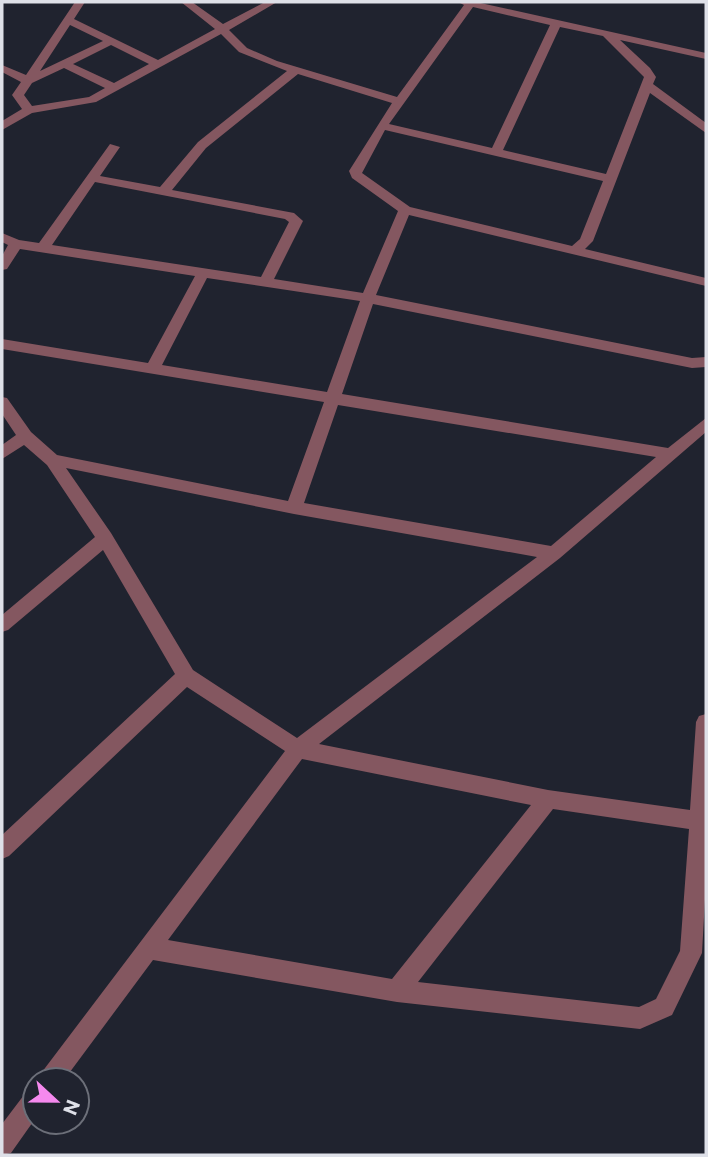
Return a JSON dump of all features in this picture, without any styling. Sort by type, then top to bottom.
[{"type":"street","points":[[29,110],[18,95],[80,2]]},
{"type":"street","points":[[186,2],[222,29],[243,50],[273,63],[400,102]]},
{"type":"street","points":[[2,126],[29,110],[92,100],[272,2]]},
{"type":"street","points":[[530,2],[543,19]]},
{"type":"street","points":[[706,56],[467,3],[382,126],[355,171],[356,175],[405,209],[706,282]]},
{"type":"street","points":[[68,20],[158,64]]},
{"type":"street","points":[[496,152],[557,22]]},
{"type":"street","points":[[575,250],[586,241],[650,77],[646,70],[606,33]]},
{"type":"street","points":[[27,81],[112,41]]},
{"type":"street","points":[[64,64],[114,88]]},
{"type":"street","points":[[2,68],[27,81]]},
{"type":"street","points":[[164,191],[202,145],[297,69]]},
{"type":"street","points":[[647,85],[706,129]]},
{"type":"street","points":[[382,126],[612,179]]},
{"type":"street","points":[[43,248],[114,147]]},
{"type":"street","points":[[92,178],[289,216],[296,221],[266,282]]},
{"type":"street","points":[[294,508],[368,298],[405,209]]},
{"type":"street","points":[[2,237],[16,244],[368,298],[692,363],[706,362]]},
{"type":"street","points":[[2,266],[16,244]]},
{"type":"street","points":[[152,369],[204,273]]},
{"type":"street","points":[[2,344],[671,454]]},
{"type":"street","points":[[2,402],[25,436],[53,461],[105,538],[186,676],[298,749],[548,799],[700,821]]},
{"type":"street","points":[[60,1066],[298,749],[554,553],[706,424]]},
{"type":"street","points":[[2,453],[25,436]]},
{"type":"street","points":[[53,461],[76,463],[294,508],[554,553]]},
{"type":"street","points":[[2,625],[105,538]]},
{"type":"street","points":[[2,849],[186,676]]},
{"type":"street","points":[[149,948],[397,991],[639,1017],[664,1007],[691,953],[706,722]]},
{"type":"street","points":[[397,991],[548,799]]},
{"type":"street","points":[[2,1144],[21,1118]]}]
